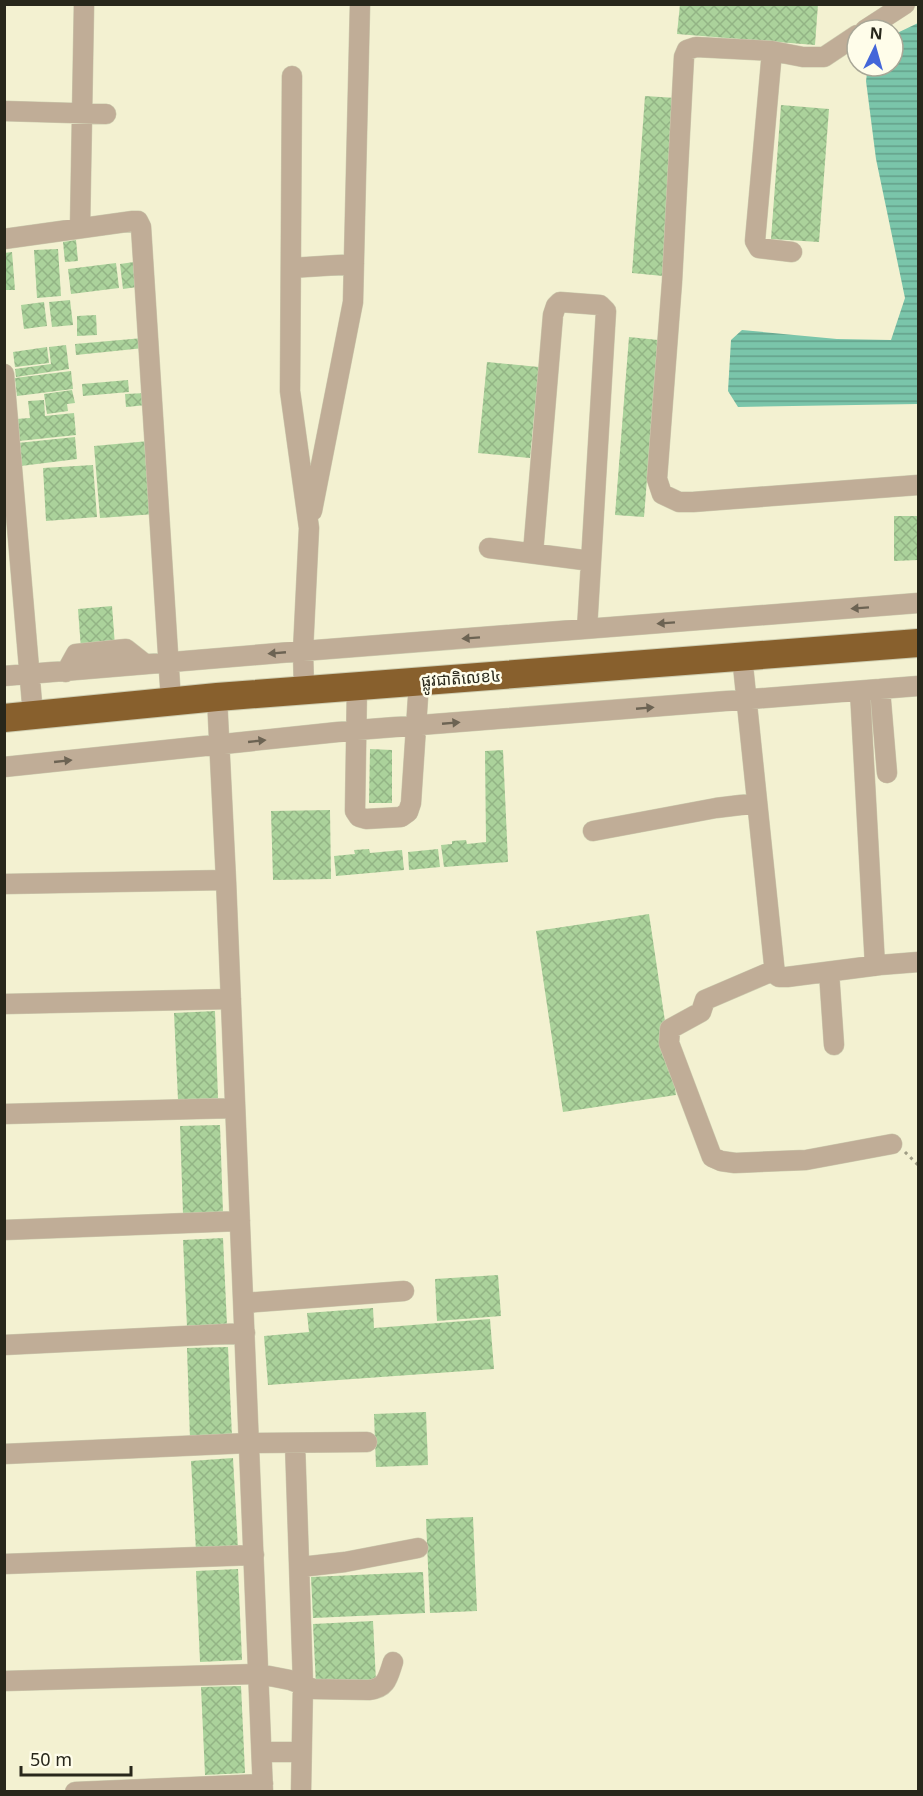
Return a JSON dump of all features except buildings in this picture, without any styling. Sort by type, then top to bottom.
[{"type":"highway","name":"ផ្លូវជាតិលេខ៤","points":[[4,718],[217,697],[918,643]]},
{"type":"street","points":[[80,228],[84,4]]},
{"type":"street","points":[[304,690],[303,651],[309,528],[353,302],[360,4]]},
{"type":"street","points":[[883,18],[905,4]]},
{"type":"street","points":[[845,43],[824,57],[803,57],[772,51],[696,47],[687,50],[684,57],[672,282],[657,479],[662,494],[679,502],[918,485]]},
{"type":"street","points":[[772,51],[755,241],[759,248],[792,252]]},
{"type":"street","points":[[292,76],[290,391],[309,528]]},
{"type":"street","points":[[4,111],[106,114]]},
{"type":"street","points":[[4,238],[133,221],[138,221],[141,227],[171,701]]},
{"type":"street","points":[[291,268],[354,264]]},
{"type":"street","points":[[533,554],[553,315],[560,302],[600,304],[606,311],[587,629]]},
{"type":"street","points":[[4,374],[33,715]]},
{"type":"street","points":[[489,548],[591,561]]},
{"type":"street","points":[[4,676],[66,672],[76,654],[126,649],[145,664],[918,603]]},
{"type":"street","points":[[742,656],[775,974],[779,977],[918,962]]},
{"type":"street","points":[[357,686],[355,811],[359,817],[366,819],[401,817],[408,812],[411,803],[418,682]]},
{"type":"street","points":[[4,767],[357,730],[918,686]]},
{"type":"street","points":[[880,689],[887,773]]},
{"type":"street","points":[[860,691],[875,966]]},
{"type":"street","points":[[75,1791],[263,1788],[217,697]]},
{"type":"street","points":[[593,831],[717,808],[757,803]]},
{"type":"street","points":[[4,884],[226,880]]},
{"type":"street","points":[[775,970],[705,1000],[701,1012],[670,1029],[669,1043],[712,1157],[735,1163],[806,1160],[892,1144]]},
{"type":"street","points":[[829,972],[834,1045]]},
{"type":"street","points":[[4,1004],[231,999]]},
{"type":"street","points":[[4,1114],[236,1108]]},
{"type":"street","points":[[4,1230],[240,1221]]},
{"type":"street","points":[[244,1303],[404,1291]]},
{"type":"street","points":[[4,1345],[244,1333]]},
{"type":"street","points":[[4,1454],[249,1443],[367,1442]]},
{"type":"street","points":[[295,1443],[301,1566],[303,1684],[301,1791]]},
{"type":"street","points":[[301,1566],[345,1562],[418,1548]]},
{"type":"street","points":[[4,1564],[254,1555]]},
{"type":"street","points":[[4,1681],[259,1674],[283,1678],[314,1689],[378,1689],[386,1684],[393,1662]]},
{"type":"street","points":[[262,1752],[301,1752]]},
{"type":"shaded area","points":[[918,23],[918,404],[738,407],[728,391],[731,340],[742,330],[837,339],[891,340],[905,298],[876,159],[866,81],[866,78],[905,78],[905,29]]}]
